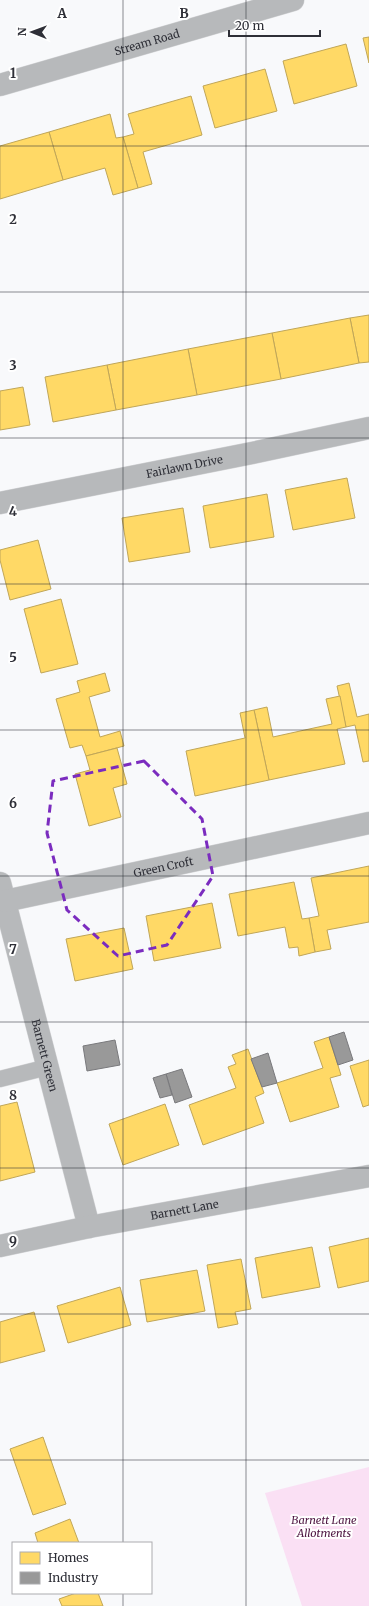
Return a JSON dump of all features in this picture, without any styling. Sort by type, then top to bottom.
[{"type":"street","name":"Stream Road","points":[[0,85],[293,0]]},
{"type":"street","name":"Fairlawn Drive","points":[[0,503],[369,428]]},
{"type":"street","name":"Green Croft","points":[[2,892],[369,823]]},
{"type":"street","name":"Barnett Green","points":[[2,892],[89,1227]]},
{"type":"street","name":"Barnett Lane","points":[[0,1246],[89,1227],[369,1176]]},
{"type":"lane","points":[[0,1079],[48,1067]]},
{"type":"highlighted area","points":[[144,761],[202,819],[213,876],[167,945],[118,956],[67,910],[47,833],[53,781]]},
{"type":"green space","name":"Barnett Lane Allotments","points":[[369,1467],[369,1606],[302,1606],[265,1493]]},
{"type":"building: Homes","points":[[369,37],[369,63],[363,38]]},
{"type":"building: Homes","points":[[346,44],[357,86],[294,104],[283,61]]},
{"type":"building: Homes","points":[[265,69],[277,111],[215,128],[203,86]]},
{"type":"building: Homes","points":[[191,96],[202,135],[143,152],[152,184],[138,188],[123,137],[134,134],[128,114]]},
{"type":"building: Homes","points":[[110,114],[116,138],[123,137],[138,188],[113,195],[105,168],[63,180],[49,132]]},
{"type":"building: Homes","points":[[49,132],[63,180],[0,199],[0,146]]},
{"type":"building: Homes","points":[[369,315],[369,362],[359,363],[350,318]]},
{"type":"building: Homes","points":[[350,318],[359,363],[281,379],[272,333]]},
{"type":"building: Homes","points":[[272,333],[281,379],[197,395],[188,349]]},
{"type":"building: Homes","points":[[188,349],[197,395],[116,410],[107,365]]},
{"type":"building: Homes","points":[[107,365],[116,410],[53,422],[45,377]]},
{"type":"building: Homes","points":[[23,387],[30,425],[0,430],[0,391]]},
{"type":"building: Homes","points":[[347,478],[355,518],[293,530],[285,490]]},
{"type":"building: Homes","points":[[267,494],[274,537],[210,548],[203,506]]},
{"type":"building: Homes","points":[[183,508],[190,552],[129,562],[122,518]]},
{"type":"building: Homes","points":[[38,540],[51,589],[10,600],[0,560],[0,550]]},
{"type":"building: Homes","points":[[61,599],[78,664],[41,673],[24,609]]},
{"type":"building: Homes","points":[[105,673],[110,691],[89,697],[100,737],[120,731],[124,746],[86,756],[82,745],[70,748],[56,699],[80,692],[77,681]]},
{"type":"building: Homes","points":[[349,683],[357,717],[369,714],[369,761],[363,762],[355,725],[346,727],[337,686]]},
{"type":"building: Homes","points":[[340,696],[346,727],[337,729],[345,764],[269,780],[254,710],[267,707],[273,737],[332,724],[326,699]]},
{"type":"building: Homes","points":[[254,710],[269,780],[195,796],[186,751],[245,738],[240,713]]},
{"type":"building: Homes","points":[[117,748],[127,784],[113,788],[121,817],[89,826],[75,774],[90,770],[86,756]]},
{"type":"building: Homes","points":[[369,866],[369,922],[327,930],[331,949],[315,952],[309,918],[319,916],[311,878]]},
{"type":"building: Homes","points":[[294,882],[302,919],[309,918],[315,952],[299,956],[298,947],[289,948],[285,927],[238,936],[229,894]]},
{"type":"building: Homes","points":[[212,903],[221,948],[154,961],[146,916]]},
{"type":"building: Homes","points":[[124,928],[133,969],[75,981],[66,939]]},
{"type":"building: Homes","points":[[329,1037],[341,1075],[330,1078],[339,1107],[290,1122],[277,1083],[323,1068],[314,1042]]},
{"type":"building: Homes","points":[[248,1049],[264,1093],[255,1097],[264,1123],[203,1145],[189,1105],[236,1088],[228,1067],[236,1064],[232,1055]]},
{"type":"building: Homes","points":[[369,1060],[369,1105],[363,1107],[350,1066]]},
{"type":"building: Homes","points":[[17,1102],[35,1172],[0,1181],[0,1106]]},
{"type":"building: Homes","points":[[165,1104],[179,1145],[123,1165],[109,1124]]},
{"type":"building: Homes","points":[[369,1238],[369,1281],[338,1288],[329,1247]]},
{"type":"building: Homes","points":[[312,1247],[320,1287],[262,1298],[255,1258]]},
{"type":"building: Homes","points":[[241,1259],[251,1309],[235,1312],[238,1324],[218,1328],[207,1265]]},
{"type":"building: Homes","points":[[197,1270],[205,1311],[147,1322],[140,1280]]},
{"type":"building: Homes","points":[[120,1287],[131,1325],[68,1343],[57,1306]]},
{"type":"building: Homes","points":[[34,1312],[45,1351],[0,1363],[0,1322]]},
{"type":"building: Homes","points":[[43,1437],[66,1504],[33,1515],[10,1449]]},
{"type":"building: Homes","points":[[70,1519],[79,1542],[38,1542],[35,1533]]},
{"type":"building: Homes","points":[[73,1594],[98,1594],[103,1606],[62,1606],[59,1599]]},
{"type":"building: Industry","points":[[344,1032],[353,1060],[338,1065],[329,1037]]},
{"type":"building: Industry","points":[[115,1040],[120,1065],[87,1071],[83,1046]]},
{"type":"building: Industry","points":[[268,1053],[277,1083],[262,1087],[251,1059]]},
{"type":"building: Industry","points":[[182,1069],[192,1097],[175,1103],[166,1074]]},
{"type":"building: Industry","points":[[166,1074],[172,1095],[160,1098],[153,1078]]}]
